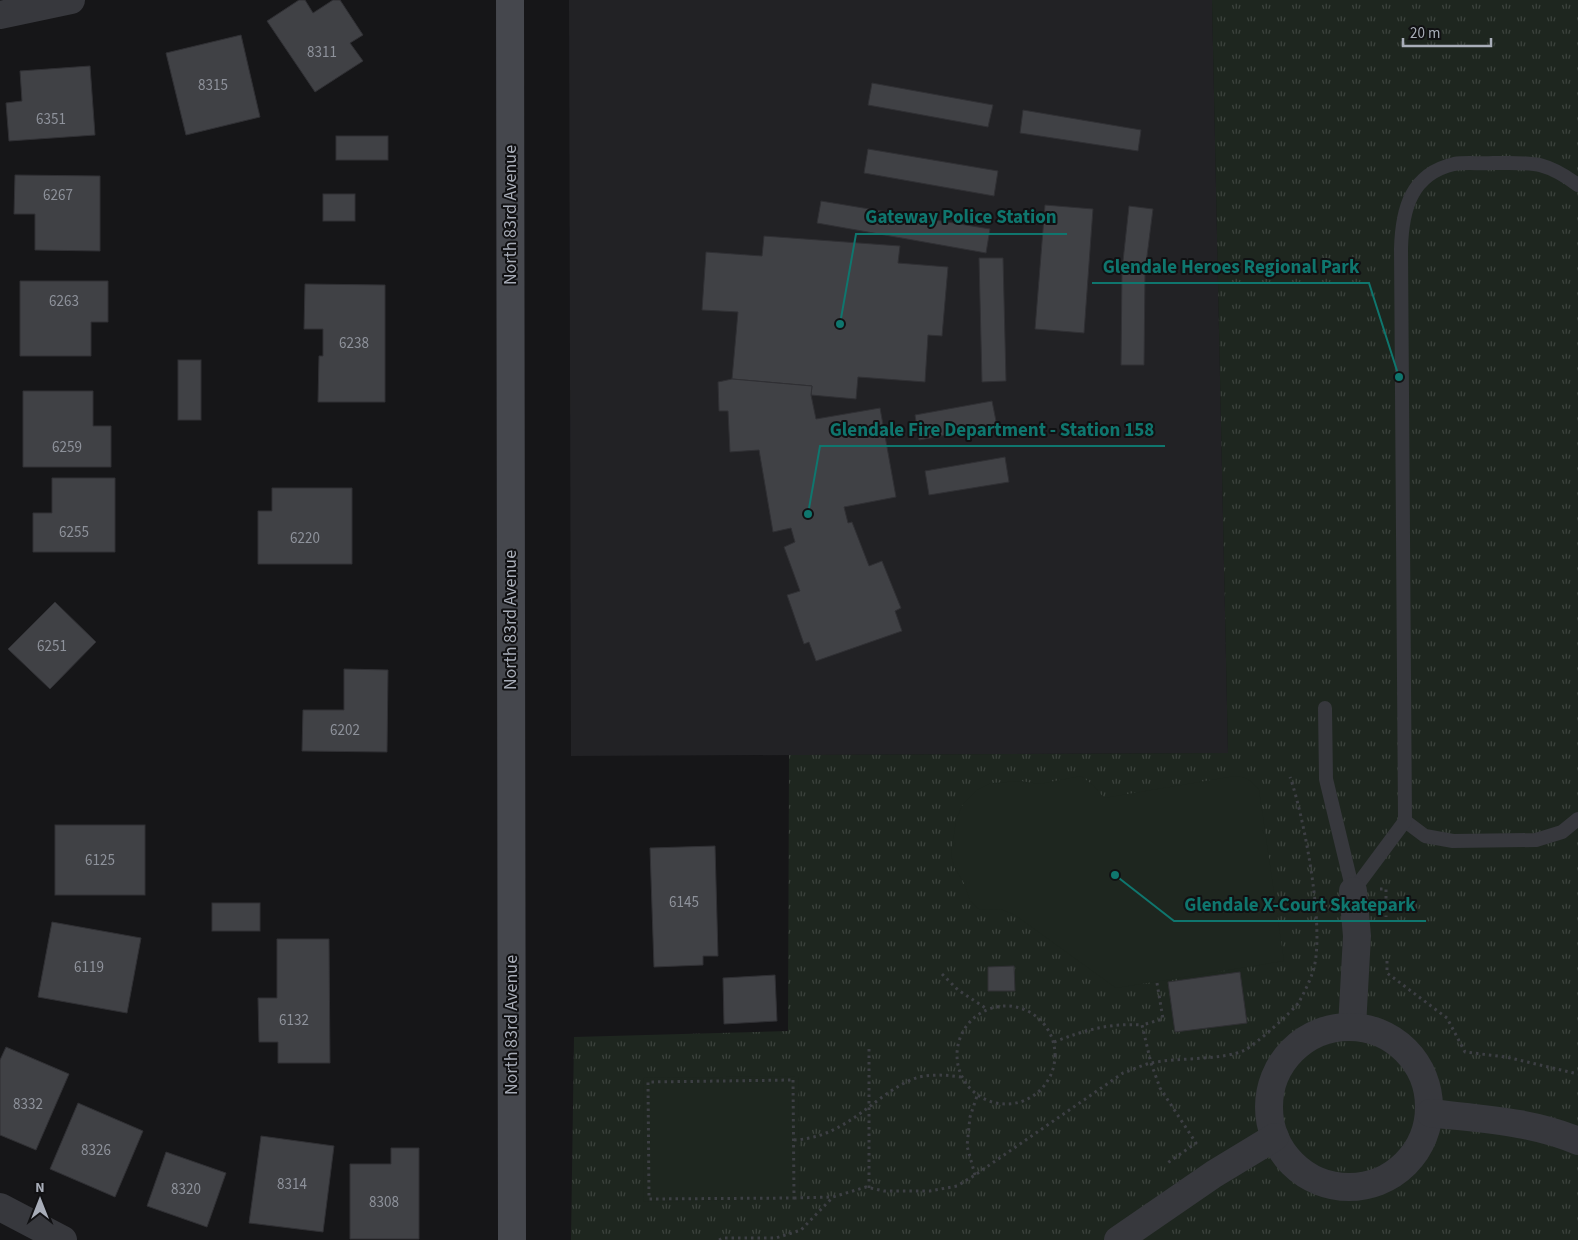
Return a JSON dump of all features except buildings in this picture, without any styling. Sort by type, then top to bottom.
[{"type":"main road","name":"North 83rd Avenue","points":[[510,0],[512,1240]]},
{"type":"street","points":[[0,15],[71,0]]},
{"type":"street","points":[[1352,1027],[1357,936],[1353,891]]},
{"type":"street","points":[[1352,1027],[1378,1032],[1400,1045],[1417,1064],[1428,1088],[1430,1113],[1423,1139],[1408,1162],[1387,1178],[1362,1186],[1335,1186],[1309,1177],[1289,1160],[1275,1137],[1269,1111],[1272,1085],[1283,1061],[1302,1042],[1326,1030],[1352,1027]]},
{"type":"street","points":[[1430,1113],[1508,1122],[1566,1136],[1578,1141]]},
{"type":"street","points":[[1118,1240],[1214,1174],[1275,1137]]},
{"type":"street","points":[[0,1207],[63,1240]]},
{"type":"lane","points":[[1353,891],[1405,821],[1401,249],[1406,206],[1416,186],[1433,172],[1456,164],[1536,162],[1561,173],[1578,185]]},
{"type":"lane","points":[[1325,708],[1326,779],[1353,891]]},
{"type":"lane","points":[[1405,821],[1425,836],[1453,841],[1536,840],[1562,832],[1578,819]]},
{"type":"path","points":[[794,1198],[793,1080],[648,1082],[649,1199],[794,1198],[832,1197],[869,1188],[884,1191],[930,1191],[957,1186],[976,1175],[1123,1073],[1151,1063],[1220,1055],[1245,1050],[1298,1003],[1313,970],[1317,935],[1307,846],[1298,799],[1290,777]]},
{"type":"path","points":[[1386,889],[1386,926]]},
{"type":"path","points":[[1386,954],[1387,973],[1447,1018],[1465,1052],[1506,1057],[1578,1074]]},
{"type":"path","points":[[942,974],[958,990],[987,1009]]},
{"type":"path","points":[[1054,1042],[1080,1032],[1118,1023],[1142,1024],[1163,1019],[1157,983]]},
{"type":"path","points":[[1009,1005],[1026,1009],[1040,1019],[1054,1042],[1055,1061],[1050,1078],[1030,1098],[1014,1103],[1000,1104],[977,1095],[961,1077],[956,1053],[960,1037],[971,1019],[987,1009],[1009,1005]]},
{"type":"path","points":[[1142,1024],[1151,1063],[1160,1088],[1196,1143],[1166,1164]]},
{"type":"path","points":[[869,1049],[869,1188]]},
{"type":"path","points":[[794,1140],[812,1139],[833,1132],[894,1089],[917,1078],[936,1074],[961,1077]]},
{"type":"path","points":[[976,1175],[967,1146],[970,1117],[978,1098],[977,1095]]},
{"type":"path","points":[[719,1240],[776,1238],[801,1230],[832,1197]]},
{"type":"shaded area","points":[[569,0],[1212,0],[1228,753],[571,756]]},
{"type":"green space","points":[[1212,0],[1578,0],[1578,1240],[571,1240],[574,1037],[788,1031],[789,755],[1228,753]]},
{"type":"green space","points":[[1081,776],[1093,785],[1104,798],[1235,776],[1246,778],[1251,782],[1259,790],[1284,961],[1116,988],[1015,915],[1003,910],[979,909],[970,901],[964,883],[954,867],[951,854],[956,820],[963,804],[977,790],[991,783],[1021,781],[1039,784]]},
{"type":"green space","points":[[798,1076],[800,1200],[794,1198],[644,1202],[643,1078]]},
{"type":"place","name":"Gateway Police Station","points":[[840,324]]},
{"type":"place","name":"Glendale Heroes Regional Park","points":[[1399,377]]},
{"type":"place","name":"Glendale Fire Department - Station 158","points":[[808,514]]},
{"type":"place","name":"Glendale X-Court Skatepark","points":[[1115,875]]}]
